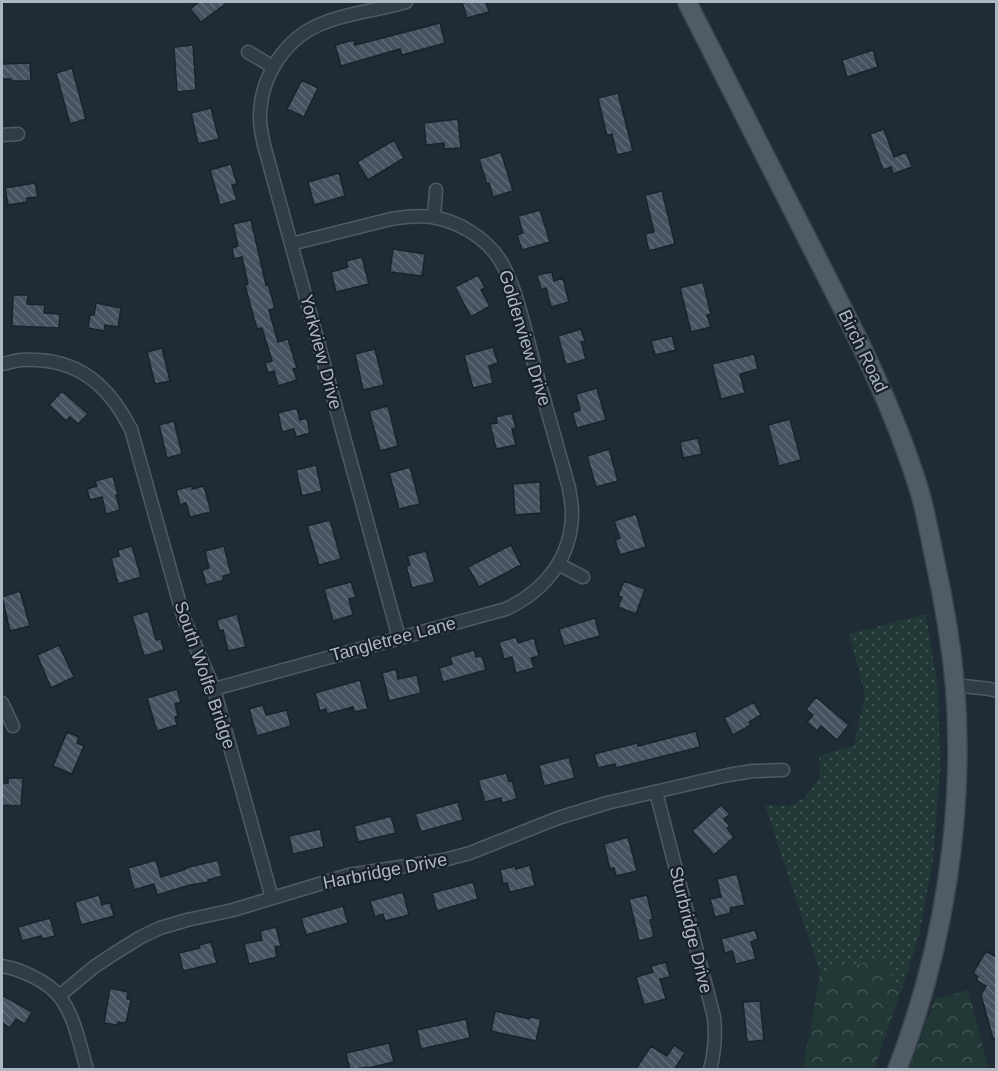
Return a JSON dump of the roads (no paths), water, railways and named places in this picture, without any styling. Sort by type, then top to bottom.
[{"type":"main road","name":"Birch Road","points":[[687,2],[884,394],[922,501],[947,624],[955,685],[957,760],[952,840],[943,905],[924,987],[897,1070]]},
{"type":"street","name":"Yorkview Drive","points":[[399,638],[260,125],[261,100],[268,77],[290,45],[306,32],[326,22],[406,2]]},
{"type":"street","points":[[248,52],[273,67]]},
{"type":"street","points":[[2,135],[18,134]]},
{"type":"street","points":[[434,217],[436,190]]},
{"type":"street","name":"Goldenview Drive","points":[[291,244],[407,216],[434,217],[464,228],[480,238],[500,260],[508,276],[552,425]]},
{"type":"street","name":"South Wolfe Bridge","points":[[2,364],[34,359],[76,368],[103,388],[122,411],[131,429],[184,619],[214,689],[272,898]]},
{"type":"street","name":"Tangletree Lane","points":[[214,689],[506,609],[542,586],[565,550],[571,526],[572,509],[569,488],[552,425]]},
{"type":"street","points":[[558,564],[583,577]]},
{"type":"street","points":[[955,685],[990,688],[996,691]]},
{"type":"street","points":[[2,703],[13,726]]},
{"type":"street","name":"Harbridge Drive","points":[[58,996],[115,953],[160,928],[233,910],[349,875],[444,860],[470,853],[558,818],[607,803],[728,775],[783,770]]},
{"type":"street","name":"Sturbridge Drive","points":[[656,792],[714,1017],[715,1051],[710,1070]]},
{"type":"street","points":[[2,966],[31,976],[58,996],[72,1022],[87,1070]]}]
